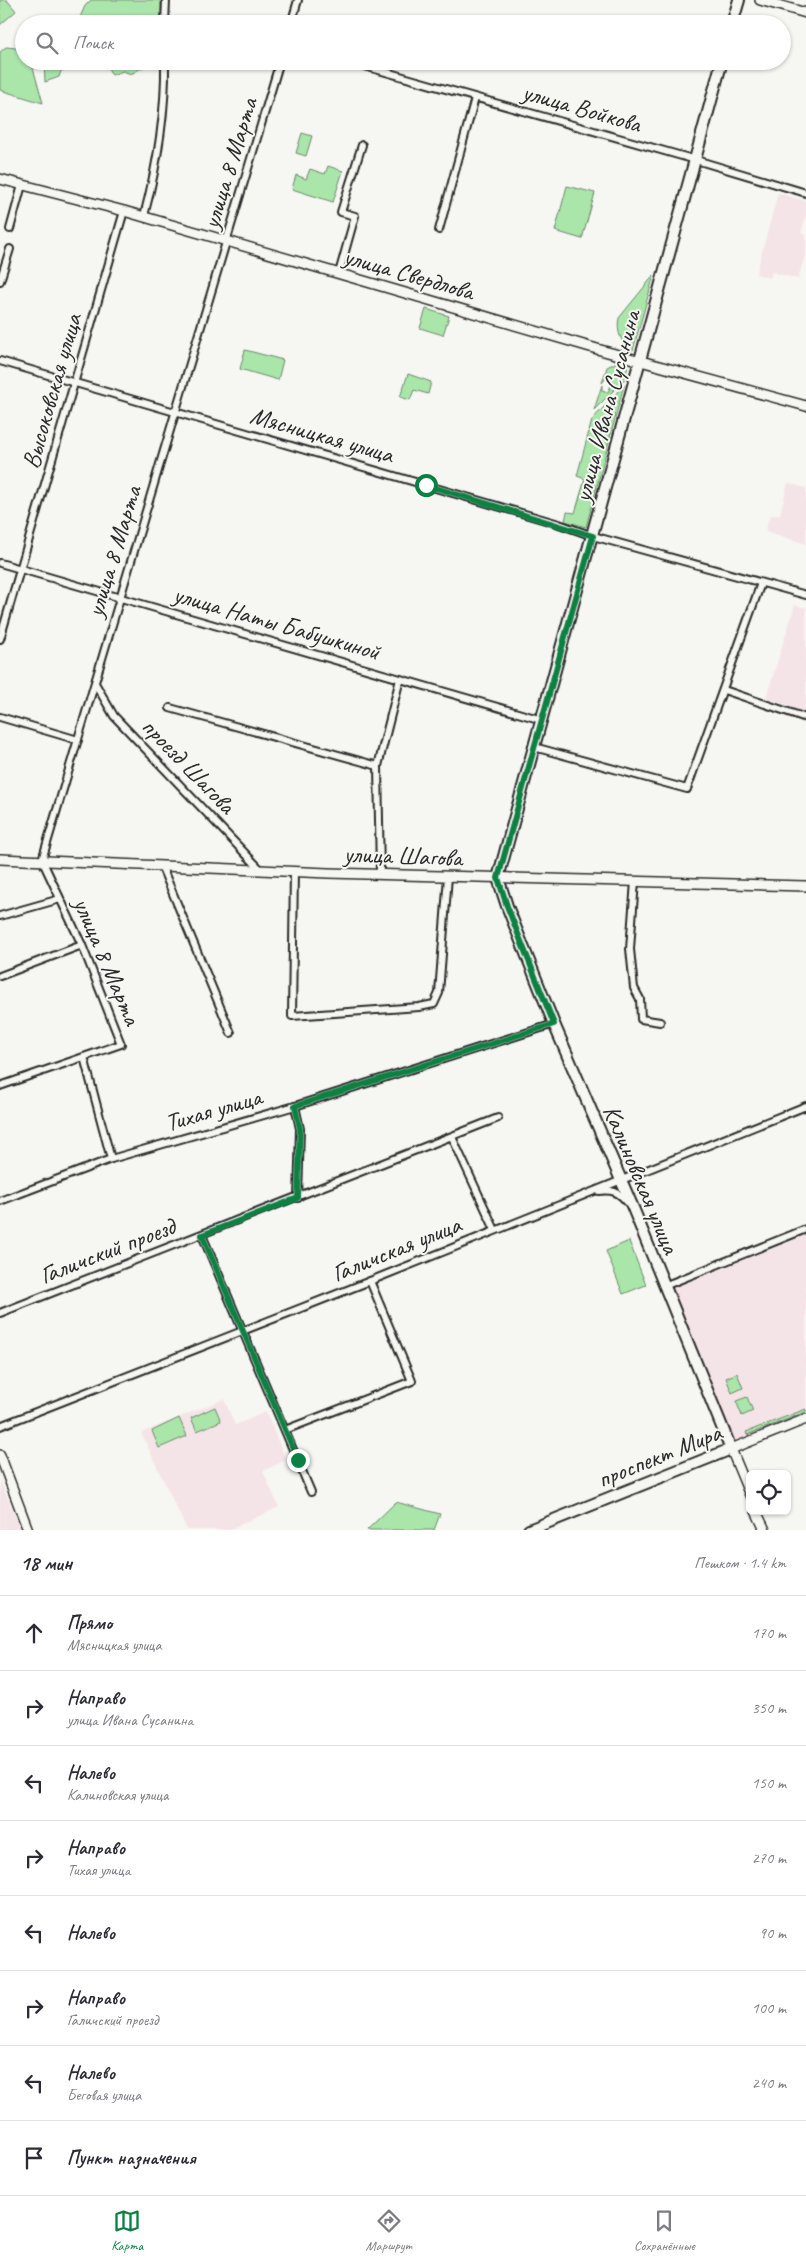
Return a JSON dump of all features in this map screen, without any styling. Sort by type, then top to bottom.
[{"type":"main road","points":[[735,15],[739,0]]},
{"type":"main road","name":"улица Ивана Сусанина","points":[[498,878],[720,70]]},
{"type":"main road","name":"Калиновская улица","points":[[498,878],[507,906],[554,1024],[633,1208],[730,1449]]},
{"type":"main road","name":"проспект Мира","points":[[529,1530],[730,1449]]},
{"type":"street","points":[[165,15],[166,0]]},
{"type":"street","points":[[294,15],[298,0]]},
{"type":"street","points":[[760,0],[806,13]]},
{"type":"street","points":[[144,216],[152,183],[162,118],[166,90],[165,70]]},
{"type":"street","name":"улица 8 Марта","points":[[84,1057],[121,1044],[82,945],[42,860],[277,70]]},
{"type":"street","name":"улица Войкова","points":[[378,70],[806,193]]},
{"type":"street","points":[[439,230],[475,98]]},
{"type":"street","points":[[339,274],[356,216],[341,212],[362,145]]},
{"type":"street","name":"улица Свердлова","points":[[0,179],[144,216],[641,361],[806,406]]},
{"type":"street","points":[[10,229],[22,185]]},
{"type":"street","name":"Высоковская улица","points":[[0,640],[124,211]]},
{"type":"street","points":[[0,282],[10,249]]},
{"type":"street","name":"Мясницкая улица","points":[[0,361],[559,524],[593,536],[806,595]]},
{"type":"street","name":"улица Наты Бабушкиной","points":[[0,563],[542,720]]},
{"type":"street","points":[[534,747],[687,789],[761,583]]},
{"type":"street","points":[[380,874],[378,766],[400,679]]},
{"type":"street","name":"проезд Шагова","points":[[94,684],[120,722],[261,870]]},
{"type":"street","points":[[724,690],[806,718]]},
{"type":"street","points":[[170,708],[378,766]]},
{"type":"street","points":[[0,717],[78,740]]},
{"type":"street","name":"улица Шагова","points":[[0,859],[498,878],[806,886]]},
{"type":"street","points":[[161,865],[231,1033]]},
{"type":"street","points":[[294,871],[292,1016],[419,1007],[434,1004],[439,993],[448,876]]},
{"type":"street","points":[[635,881],[630,949],[634,988],[640,999],[641,1019],[660,1022]]},
{"type":"street","points":[[0,916],[60,899]]},
{"type":"street","points":[[0,976],[82,945]]},
{"type":"street","name":"Тихая улица","points":[[0,1201],[111,1159],[295,1106],[554,1024]]},
{"type":"street","points":[[0,1086],[84,1057],[111,1159]]},
{"type":"street","points":[[295,1106],[300,1129],[298,1198]]},
{"type":"street","name":"Галичская улица","points":[[0,1426],[370,1281],[806,1106]]},
{"type":"street","name":"Галичский проезд","points":[[0,1313],[298,1198],[498,1118]]},
{"type":"street","points":[[452,1137],[495,1230]]},
{"type":"street","points":[[588,1193],[614,1191],[620,1193],[633,1208]]},
{"type":"street","points":[[664,1286],[806,1229]]},
{"type":"street","points":[[202,1235],[311,1492]]},
{"type":"street","points":[[285,1430],[412,1381],[370,1281]]},
{"type":"street","name":"проспект Мира","points":[[730,1449],[806,1419]]},
{"type":"street","name":"Калиновская улица","points":[[730,1449],[746,1486]]},
{"type":"street","points":[[0,1455],[28,1530]]},
{"type":"street","points":[[758,1515],[765,1530]]},
{"type":"shaded area","points":[[778,193],[806,201],[806,216],[801,233],[806,235],[806,251],[798,279],[772,272],[770,278],[756,274]]},
{"type":"shaded area","points":[[788,483],[806,488],[806,544],[765,531],[770,516],[780,514]]},
{"type":"shaded area","points":[[795,605],[806,608],[806,713],[766,698]]},
{"type":"shaded area","points":[[806,1235],[806,1413],[733,1442],[671,1289]]},
{"type":"shaded area","points":[[224,1399],[235,1425],[266,1412],[286,1460],[263,1471],[279,1507],[229,1530],[187,1530],[141,1433]]},
{"type":"shaded area","points":[[0,1480],[21,1530],[0,1530]]},
{"type":"green space","points":[[0,0],[7,0],[16,11],[0,25]]},
{"type":"green space","points":[[91,0],[161,0],[161,15],[81,15],[85,6]]},
{"type":"green space","points":[[6,47],[15,48],[15,70],[34,70],[43,103],[0,90],[0,52]]},
{"type":"green space","points":[[44,70],[63,70],[59,77],[45,82]]},
{"type":"green space","points":[[109,70],[138,70],[131,74],[123,71],[112,75]]},
{"type":"green space","points":[[302,133],[312,136],[306,156],[296,153]]},
{"type":"green space","points":[[328,166],[343,171],[333,202],[292,189],[296,175],[306,179],[310,169],[325,174]]},
{"type":"green space","points":[[567,186],[595,193],[582,239],[555,231]]},
{"type":"green space","points":[[654,275],[633,350],[625,345],[620,337],[618,328],[619,318]]},
{"type":"green space","points":[[426,309],[449,316],[443,335],[420,328]]},
{"type":"green space","points":[[245,350],[283,360],[278,380],[240,369]]},
{"type":"green space","points":[[615,363],[628,367],[624,380],[594,410],[602,385],[602,390],[608,392],[613,381],[606,378],[602,383],[607,367]]},
{"type":"green space","points":[[408,374],[431,382],[428,394],[414,390],[410,400],[400,397]]},
{"type":"green space","points":[[624,385],[586,527],[565,521],[567,512],[575,513],[585,479],[577,476],[592,420]]},
{"type":"green space","points":[[629,1241],[646,1285],[623,1294],[606,1251]]},
{"type":"green space","points":[[737,1373],[743,1388],[732,1393],[726,1378]]},
{"type":"green space","points":[[747,1397],[753,1411],[742,1416],[736,1401]]},
{"type":"green space","points":[[215,1407],[221,1421],[197,1431],[191,1418]]},
{"type":"green space","points":[[806,1409],[806,1412],[747,1435],[746,1432]]},
{"type":"green space","points":[[179,1418],[187,1436],[159,1448],[152,1431]]},
{"type":"green space","points":[[396,1502],[440,1514],[434,1530],[367,1530]]},
{"type":"route","points":[[298,1460],[202,1235],[298,1198],[300,1129],[295,1106],[554,1024],[507,906],[498,878],[593,536],[559,524],[426,485]]}]
